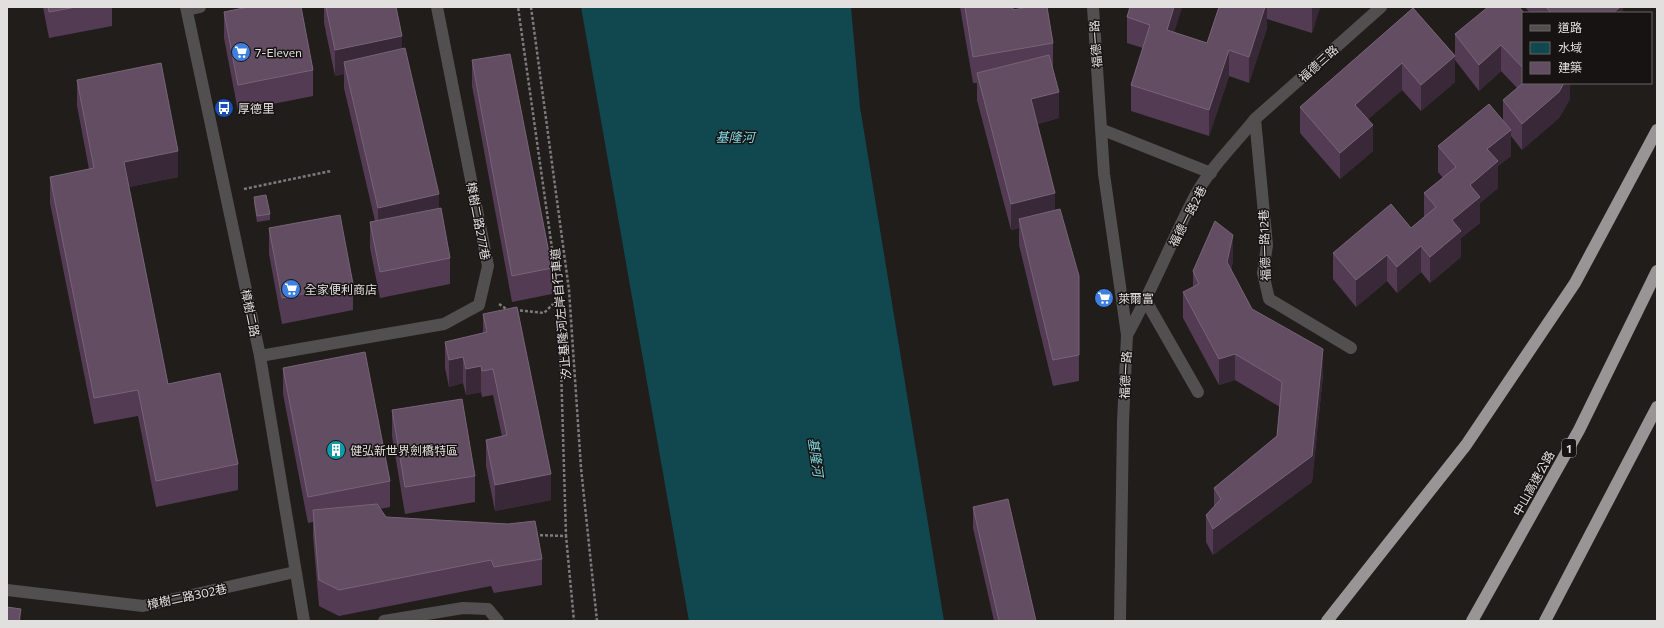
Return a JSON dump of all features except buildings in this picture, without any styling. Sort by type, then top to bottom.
[{"type":"highway","points":[[1327,621],[1466,445],[1575,283],[1657,130]]},
{"type":"highway","name":"中山高速公路","points":[[1472,621],[1579,430],[1657,271]]},
{"type":"highway","points":[[1546,621],[1657,407]]},
{"type":"street","points":[[186,8],[200,7]]},
{"type":"street","name":"樟樹二路277巷","points":[[260,356],[444,324],[479,305],[488,266],[437,7]]},
{"type":"street","name":"福德一路","points":[[1093,7],[1104,174],[1127,336],[1122,422],[1120,621]]},
{"type":"street","name":"福德三路","points":[[1255,119],[1381,7]]},
{"type":"street","name":"樟樹二路","points":[[186,8],[260,356],[304,621]]},
{"type":"street","name":"福德一路2巷","points":[[1127,336],[1146,301],[1196,195],[1211,173],[1255,119]]},
{"type":"street","name":"福德一路12巷","points":[[1255,119],[1267,245],[1263,273],[1269,299],[1351,348]]},
{"type":"street","points":[[1102,130],[1211,173]]},
{"type":"street","points":[[1146,301],[1198,392]]},
{"type":"street","name":"樟樹二路302巷","points":[[7,590],[143,606],[295,572]]},
{"type":"street","points":[[384,621],[463,608],[488,609],[498,621]]},
{"type":"path","points":[[518,7],[559,298],[566,536],[574,621]]},
{"type":"path","name":"汐止基隆河左岸自行車道","points":[[531,7],[569,290],[581,468],[597,621]]},
{"type":"path","points":[[243,189],[331,171]]},
{"type":"path","points":[[496,302],[508,310],[544,313],[559,298]]},
{"type":"path","points":[[527,535],[566,536]]},
{"type":"water","name":"基隆河","points":[[581,7],[851,7],[860,107],[944,621],[689,621]]},
{"type":"place","name":"7-Eleven","points":[[241,52]]},
{"type":"place","name":"厚德里","points":[[224,108]]},
{"type":"place","name":"全家便利商店","points":[[291,289]]},
{"type":"place","name":"萊爾富","points":[[1104,298]]},
{"type":"place","name":"健弘新世界劍橋特區","points":[[336,450]]}]
